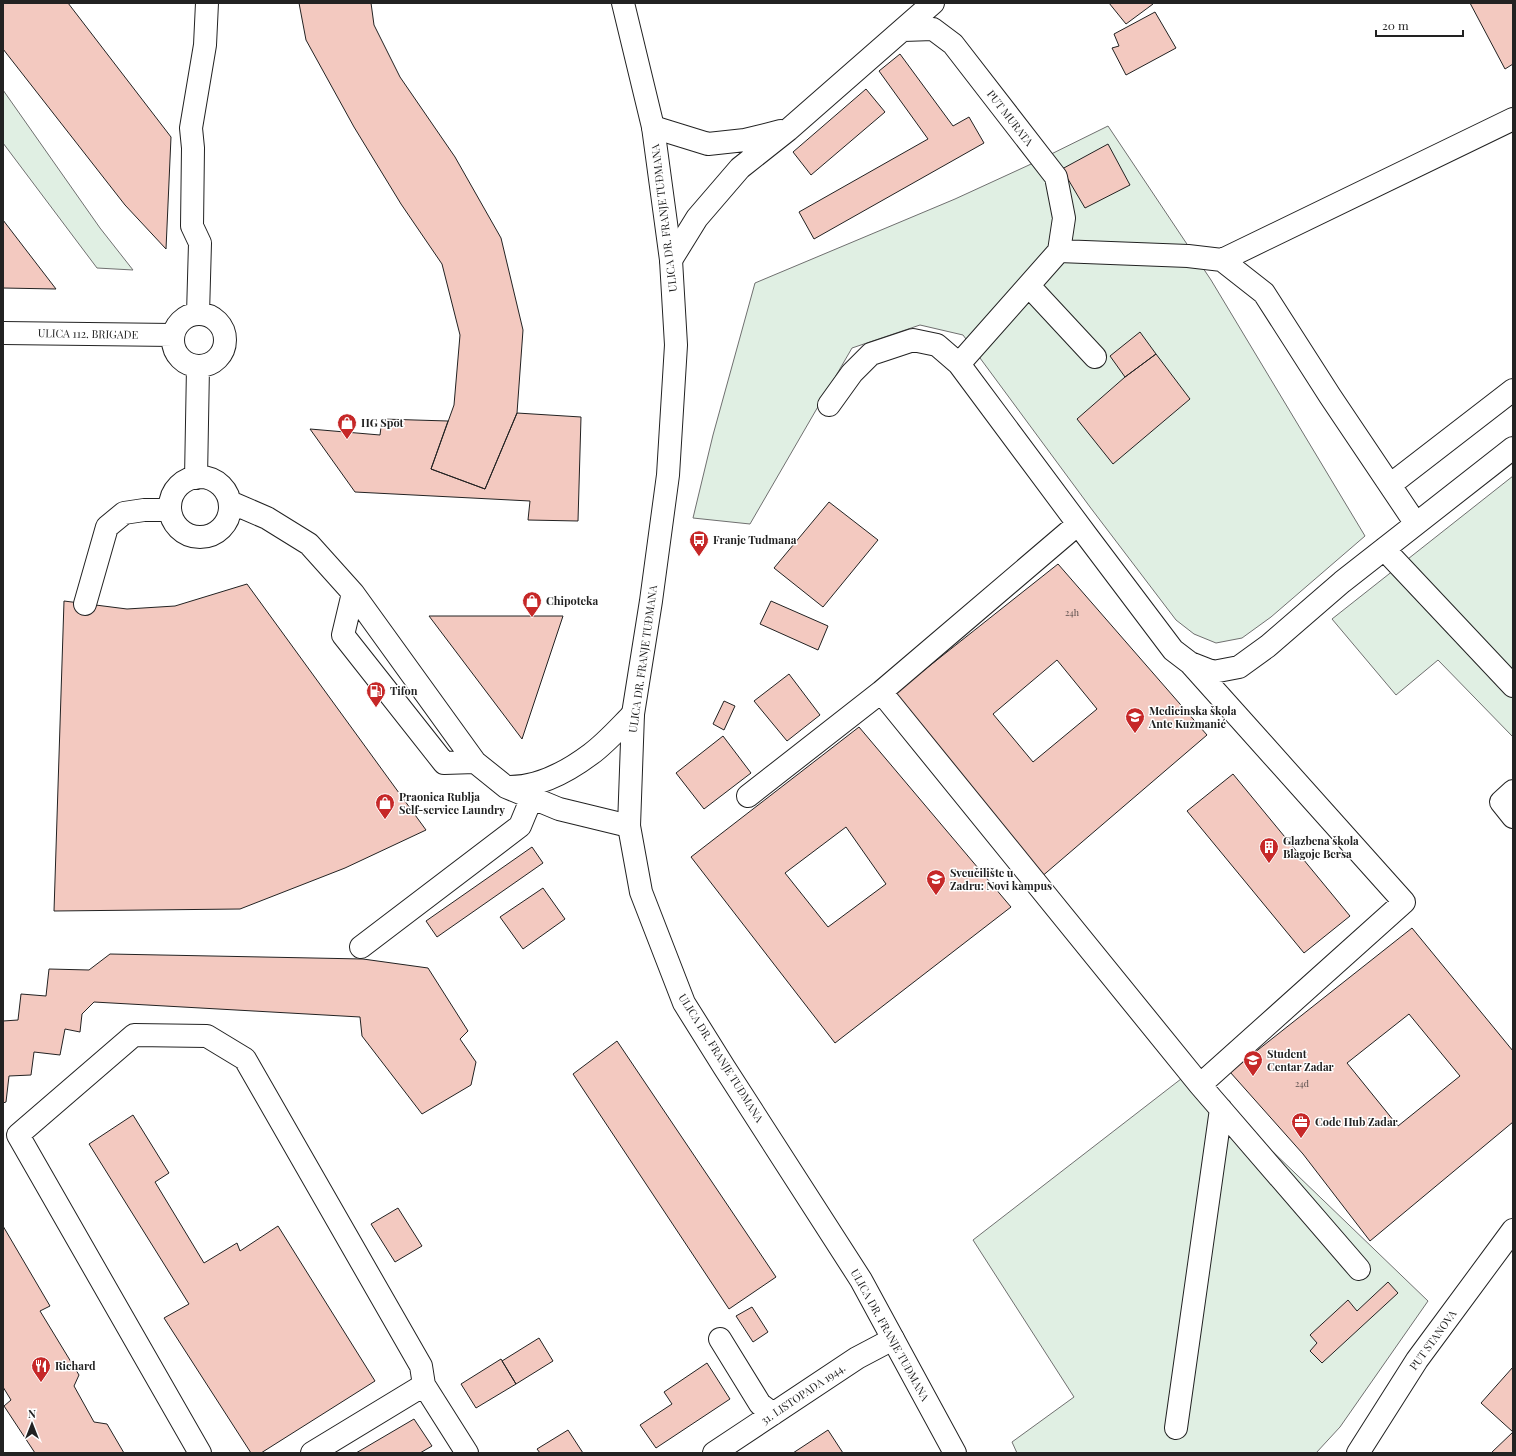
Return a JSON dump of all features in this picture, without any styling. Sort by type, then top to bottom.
[{"type":"street","points":[[198,314],[200,243],[192,226],[194,148],[191,128],[205,45],[207,3]]},
{"type":"street","name":"ULICA DR. FRANJE TUĐMANA","points":[[623,3],[653,127],[671,260],[676,345],[668,475],[651,601],[633,714],[629,826],[641,892],[684,1003],[860,1280],[955,1453]]},
{"type":"street","points":[[671,260],[697,218],[740,168],[788,130],[933,3]]},
{"type":"street","name":"PUT MURATA","points":[[903,30],[933,30],[953,44],[1056,177],[1064,218],[1059,251]]},
{"type":"street","points":[[1222,260],[1513,120]]},
{"type":"street","points":[[653,127],[708,144],[745,140],[788,130]]},
{"type":"street","points":[[959,364],[1059,251],[1188,256],[1222,260],[1264,293],[1330,396],[1416,524]]},
{"type":"street","points":[[1029,286],[1095,358]]},
{"type":"street","points":[[198,314],[207,315],[218,322],[224,333],[226,342],[224,350],[214,362],[207,366],[198,367],[189,365],[182,360],[176,353],[172,344],[175,328],[181,321],[189,316],[198,314]]},
{"type":"street","name":"ULICA 112. BRIGADE","points":[[3,333],[173,335]]},
{"type":"street","points":[[829,405],[852,372],[871,354],[912,340],[937,345],[959,364],[1173,650],[1190,663],[1404,902],[1200,1085]]},
{"type":"street","points":[[196,478],[198,367]]},
{"type":"street","points":[[1390,485],[1513,390]]},
{"type":"street","points":[[1190,663],[1213,672],[1239,667],[1268,646],[1342,582],[1513,448]]},
{"type":"street","points":[[196,478],[214,480],[227,493],[230,502],[230,511],[225,524],[215,533],[207,536],[198,537],[189,535],[182,531],[176,526],[170,510],[170,501],[179,485],[187,480],[196,478]]},
{"type":"street","points":[[230,502],[268,518],[309,544],[353,593],[475,762],[506,787],[559,809],[629,826]]},
{"type":"street","points":[[85,604],[106,527],[124,513],[144,510],[170,510]]},
{"type":"street","points":[[748,796],[881,692],[1078,524]]},
{"type":"street","points":[[1384,549],[1513,686]]},
{"type":"street","points":[[353,593],[342,635],[444,763],[475,762]]},
{"type":"street","points":[[881,692],[1200,1085],[1359,1269]]},
{"type":"street","points":[[506,787],[521,787],[549,779],[592,754],[633,714]]},
{"type":"street","points":[[1513,791],[1501,802],[1513,817]]},
{"type":"street","points":[[361,947],[520,826],[532,797]]},
{"type":"street","points":[[200,1453],[18,1135],[134,1035],[207,1036],[245,1059],[421,1366],[424,1385],[467,1453]]},
{"type":"street","points":[[1176,1428],[1221,1109]]},
{"type":"street","name":"PUT STANOVA","points":[[1358,1453],[1417,1360],[1513,1230]]},
{"type":"street","points":[[720,1339],[760,1404],[773,1414]]},
{"type":"street","name":"31. LISTOPADA 1944.","points":[[714,1453],[857,1358],[893,1339]]},
{"type":"street","points":[[312,1453],[424,1385]]},
{"type":"green space","points":[[3,90],[100,228],[133,270],[97,268],[3,143]]},
{"type":"green space","points":[[1108,126],[1211,280],[1365,536],[1271,617],[1242,638],[1216,643],[1194,634],[1176,620],[1090,507],[963,335],[920,325],[852,348],[750,524],[693,518],[713,435],[755,283],[955,199]]},
{"type":"green space","points":[[1513,476],[1513,737],[1438,660],[1396,695],[1332,619]]},
{"type":"green space","points":[[1190,1072],[1428,1301],[1340,1427],[1316,1453],[1017,1453],[1012,1442],[1074,1397],[973,1240]]},
{"type":"building","points":[[3,3],[68,3],[171,137],[166,249],[125,205],[3,49]]},
{"type":"building","points":[[299,3],[371,3],[374,25],[400,77],[455,157],[501,238],[523,330],[517,413],[485,489],[431,469],[454,405],[460,335],[442,264],[401,204],[354,127],[306,40]]},
{"type":"building","points":[[1109,3],[1152,3],[1153,4],[1126,24]]},
{"type":"building","points":[[1470,3],[1513,3],[1513,64],[1505,69]]},
{"type":"building","points":[[1155,12],[1176,48],[1126,75],[1112,48],[1119,46],[1114,34]]},
{"type":"building","points":[[900,54],[953,126],[969,117],[984,143],[814,239],[799,212],[928,139],[879,71]]},
{"type":"building","points":[[866,89],[885,112],[811,175],[793,152]]},
{"type":"building","points":[[1108,144],[1130,185],[1085,208],[1062,169]]},
{"type":"building","points":[[3,220],[56,289],[3,288]]},
{"type":"building","points":[[1140,332],[1156,354],[1125,377],[1110,356]]},
{"type":"building","points":[[1156,354],[1190,399],[1113,464],[1077,419],[1125,377]]},
{"type":"building","points":[[517,413],[581,417],[578,521],[528,520],[530,501],[355,492],[310,429],[380,435],[382,419],[448,421],[431,469],[485,489]]},
{"type":"building","points":[[829,502],[878,540],[823,607],[774,568]]},
{"type":"building","points":[[1058,564],[1207,735],[1040,878],[894,694]],"holes":[[[1057,660],[1097,709],[1033,762],[993,714]]]},
{"type":"building","points":[[247,584],[426,830],[345,868],[240,909],[54,911],[64,601],[127,609],[175,606]]},
{"type":"building","points":[[771,601],[828,626],[818,650],[760,624]]},
{"type":"building","points":[[429,616],[563,616],[522,739]]},
{"type":"building","points":[[789,674],[820,715],[787,741],[754,701]]},
{"type":"building","points":[[724,701],[735,706],[724,730],[713,724]]},
{"type":"building","name":"Sveučilište u Zadru: Novi kampus","points":[[859,727],[1011,907],[835,1043],[691,857]],"holes":[[[846,827],[886,884],[828,927],[785,873]]]},
{"type":"building","points":[[723,736],[751,773],[704,809],[676,773]]},
{"type":"building","name":"Glazbena škola Blagoje Bersa","points":[[1233,774],[1350,916],[1304,953],[1187,811]]},
{"type":"building","points":[[532,847],[543,863],[437,937],[426,921]]},
{"type":"building","points":[[543,888],[565,919],[523,949],[500,917]]},
{"type":"building","points":[[1412,928],[1513,1051],[1513,1122],[1370,1241],[1303,1154],[1230,1072]],"holes":[[[1409,1014],[1460,1076],[1398,1126],[1347,1063]]]},
{"type":"building","points":[[110,954],[363,959],[428,968],[468,1031],[460,1039],[476,1062],[471,1085],[422,1114],[362,1036],[360,1017],[94,1002],[82,1014],[80,1032],[65,1029],[60,1055],[34,1052],[31,1075],[9,1076],[6,1102],[3,1103],[3,1021],[18,1020],[21,994],[46,996],[49,969],[89,970]]},
{"type":"building","points":[[617,1041],[776,1277],[729,1309],[573,1074]]},
{"type":"building","points":[[133,1115],[169,1173],[155,1182],[204,1263],[237,1243],[240,1251],[278,1226],[375,1381],[261,1453],[251,1453],[164,1318],[189,1304],[89,1144]]},
{"type":"building","points":[[398,1208],[422,1246],[395,1262],[371,1224]]},
{"type":"building","points":[[3,1226],[50,1306],[40,1311],[79,1375],[74,1386],[94,1422],[107,1424],[124,1453],[35,1453],[4,1406],[11,1400],[3,1387]]},
{"type":"building","points":[[1388,1282],[1398,1293],[1322,1363],[1310,1351],[1317,1343],[1310,1335],[1348,1300],[1357,1311]]},
{"type":"building","points":[[752,1307],[768,1332],[753,1342],[736,1316]]},
{"type":"building","points":[[539,1338],[553,1361],[516,1384],[502,1361]]},
{"type":"building","points":[[501,1359],[516,1384],[476,1408],[461,1384]]},
{"type":"building","points":[[707,1363],[730,1399],[656,1448],[640,1425],[672,1404],[664,1392]]},
{"type":"building","points":[[1513,1367],[1513,1432],[1481,1403]]},
{"type":"building","points":[[414,1419],[432,1446],[420,1453],[356,1453]]},
{"type":"building","points":[[568,1430],[583,1453],[540,1453],[537,1449]]},
{"type":"building","points":[[828,1430],[843,1453],[793,1453]]},
{"type":"building","points":[[1513,1432],[1513,1453],[1491,1453]]},
{"type":"place","name":"HG Spot","points":[[347,440]]},
{"type":"place","name":"Franje Tuđmana","points":[[699,557]]},
{"type":"place","name":"Chipoteka","points":[[532,618]]},
{"type":"place","name":"Tifon","points":[[376,708]]},
{"type":"place","name":"Medicinska škola Ante Kuzmanić","points":[[1135,734]]},
{"type":"place","name":"Praonica Rublja Self-service Laundry","points":[[385,820]]},
{"type":"place","name":"Glazbena škola Blagoje Bersa","points":[[1269,864]]},
{"type":"place","name":"Sveučilište u Zadru: Novi kampus","points":[[936,896]]},
{"type":"place","name":"Student Centar Zadar","points":[[1253,1077]]},
{"type":"place","name":"Code Hub Zadar","points":[[1301,1139]]},
{"type":"place","name":"Richard","points":[[41,1383]]}]
